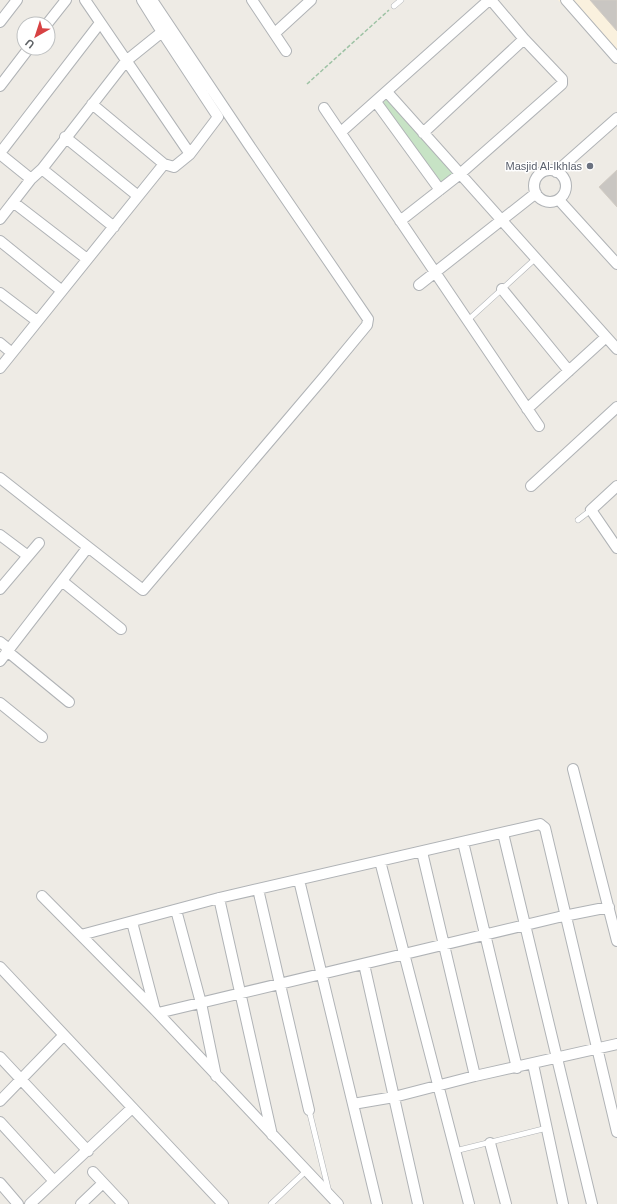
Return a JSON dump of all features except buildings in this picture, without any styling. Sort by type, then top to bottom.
[{"type":"street","points":[[0,22],[17,0]]},
{"type":"street","points":[[53,16],[66,0]]},
{"type":"street","points":[[85,0],[190,154]]},
{"type":"street","points":[[92,104],[164,164],[174,167],[190,154],[218,117],[142,0]]},
{"type":"street","points":[[0,478],[143,590],[367,325],[368,319],[152,0]]},
{"type":"street","points":[[252,0],[286,51]]},
{"type":"street","points":[[275,33],[311,0]]},
{"type":"street","points":[[341,132],[490,0],[562,79],[562,84],[460,174],[400,221]]},
{"type":"street","points":[[566,0],[617,58]]},
{"type":"street","points":[[30,179],[0,154],[100,23]]},
{"type":"street","points":[[0,219],[30,179],[42,168],[126,61],[162,32]]},
{"type":"street","points":[[423,133],[524,39]]},
{"type":"street","points":[[0,86],[23,56]]},
{"type":"street","points":[[387,92],[617,349]]},
{"type":"street","points":[[376,102],[440,190]]},
{"type":"street","points":[[324,108],[434,273],[539,426]]},
{"type":"street","points":[[556,172],[617,118]]},
{"type":"street","points":[[65,137],[138,196]]},
{"type":"street","points":[[0,368],[164,164]]},
{"type":"street","points":[[42,168],[114,227]]},
{"type":"street","points":[[546,171],[560,174],[566,183],[565,192],[559,200],[548,202],[539,197],[536,193],[535,182],[541,174],[546,171]]},
{"type":"street","points":[[419,285],[536,193]]},
{"type":"street","points":[[559,200],[617,264]]},
{"type":"street","points":[[13,202],[87,260]]},
{"type":"street","points":[[0,242],[62,291]]},
{"type":"street","points":[[502,289],[569,371]]},
{"type":"street","points":[[0,293],[37,322]]},
{"type":"street","points":[[528,409],[606,337]]},
{"type":"street","points":[[0,343],[12,353]]},
{"type":"street","points":[[531,486],[617,407]]},
{"type":"street","points":[[617,486],[591,510],[617,548]]},
{"type":"street","points":[[0,535],[28,556]]},
{"type":"street","points":[[0,587],[39,543]]},
{"type":"street","points":[[0,661],[88,547]]},
{"type":"street","points":[[62,581],[121,630]]},
{"type":"street","points":[[0,642],[69,702]]},
{"type":"street","points":[[0,703],[42,737]]},
{"type":"street","points":[[573,769],[617,941]]},
{"type":"street","points":[[80,935],[219,898],[540,824],[543,825],[617,1132]]},
{"type":"street","points":[[503,833],[592,1204]]},
{"type":"street","points":[[463,842],[517,1068]]},
{"type":"street","points":[[422,852],[475,1076]]},
{"type":"street","points":[[380,862],[469,1204]]},
{"type":"street","points":[[299,880],[323,974],[377,1204]]},
{"type":"street","points":[[258,889],[309,1110]]},
{"type":"street","points":[[42,896],[156,1012],[338,1204]]},
{"type":"street","points":[[219,898],[272,1135]]},
{"type":"street","points":[[156,1012],[240,994],[565,915],[609,907]]},
{"type":"street","points":[[176,910],[201,1003],[216,1076]]},
{"type":"street","points":[[132,922],[156,1012]]},
{"type":"street","points":[[364,964],[418,1204]]},
{"type":"street","points":[[0,967],[223,1204]]},
{"type":"street","points":[[0,1101],[64,1035]]},
{"type":"street","points":[[353,1104],[394,1097],[438,1087],[475,1076],[517,1068],[617,1044]]},
{"type":"street","points":[[0,1057],[88,1151]]},
{"type":"street","points":[[533,1064],[563,1204]]},
{"type":"street","points":[[30,1204],[132,1108]]},
{"type":"street","points":[[0,1122],[54,1181]]},
{"type":"street","points":[[490,1143],[506,1204]]},
{"type":"street","points":[[93,1172],[123,1204]]},
{"type":"street","points":[[81,1204],[103,1183]]},
{"type":"street","points":[[0,1184],[18,1204]]},
{"type":"lane","points":[[394,6],[401,0]]},
{"type":"lane","points":[[468,321],[535,259]]},
{"type":"lane","points":[[578,520],[591,510]]},
{"type":"lane","points":[[309,1110],[329,1195]]},
{"type":"lane","points":[[455,1151],[547,1128]]},
{"type":"lane","points":[[271,1204],[306,1170]]},
{"type":"path","points":[[307,84],[394,6]]},
{"type":"shaded area","points":[[558,0],[617,0],[617,65]]},
{"type":"green space","points":[[387,98],[454,174],[442,185],[383,103]]},
{"type":"place","name":"Masjid Al-Ikhlas","points":[[590,166]]}]
